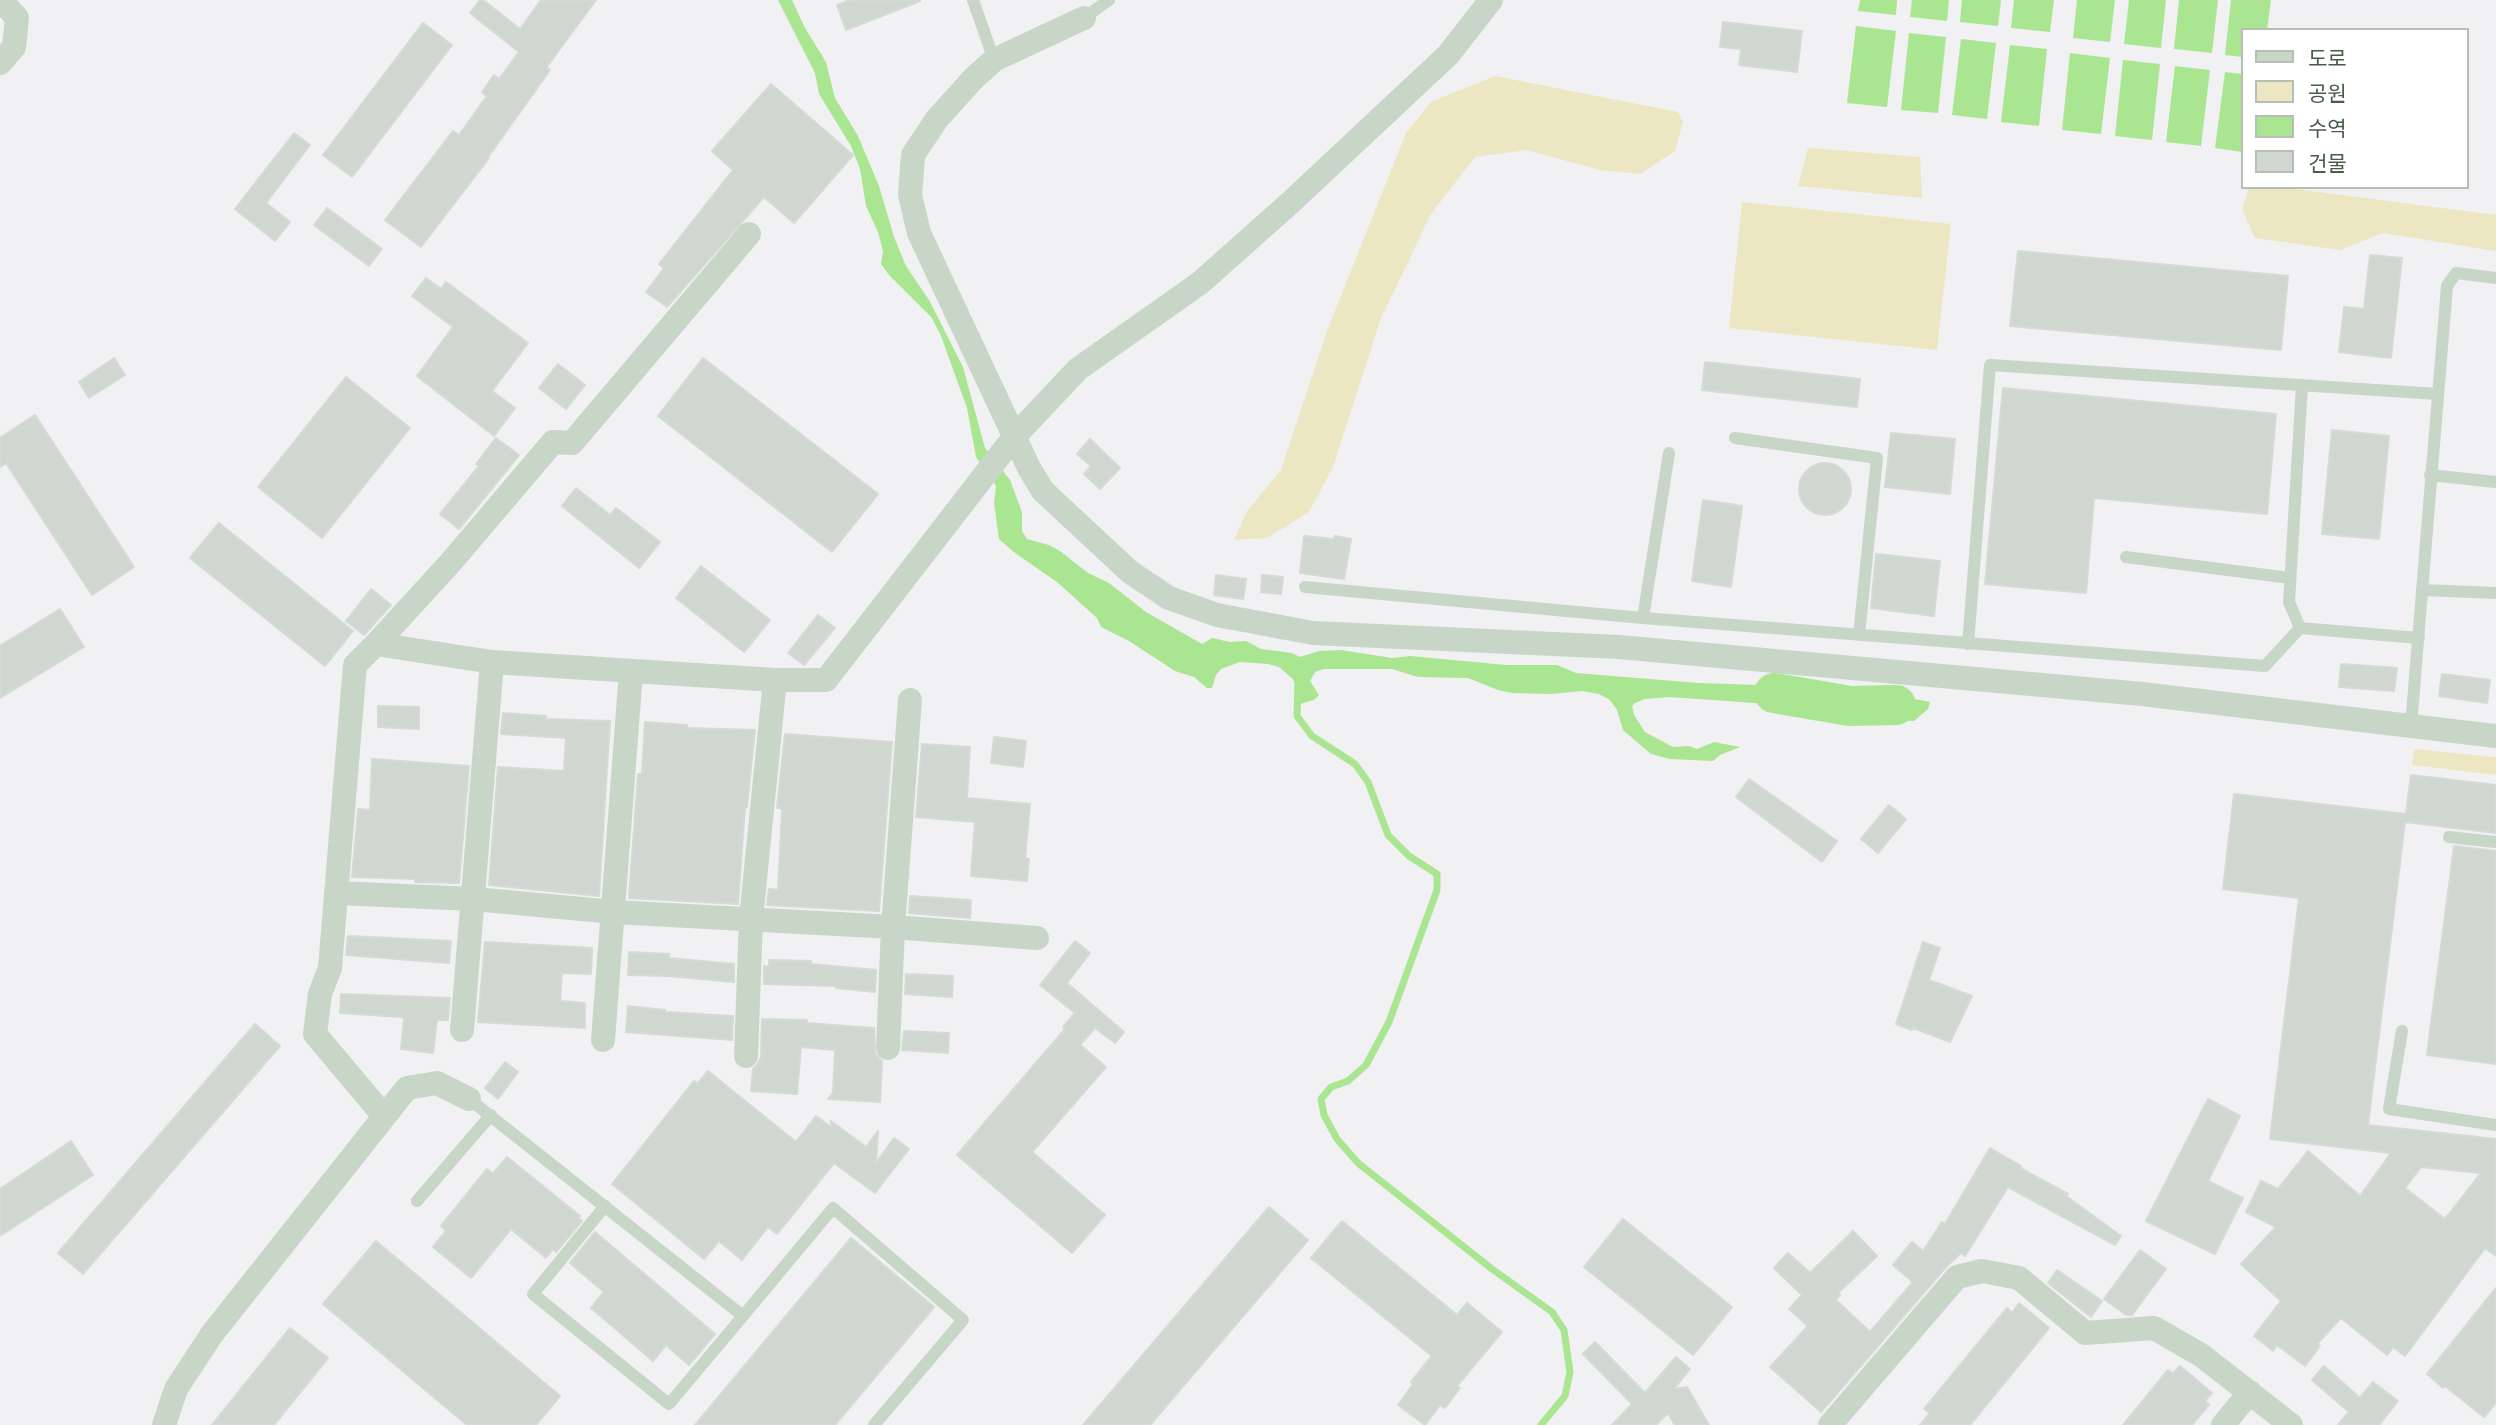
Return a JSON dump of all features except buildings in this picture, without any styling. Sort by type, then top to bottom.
[{"type":"street","points":[[0,63],[14,47],[18,18],[1,0]]},
{"type":"street","points":[[376,644],[492,662],[775,680],[826,680],[1014,437],[1078,369],[1200,283],[1291,202],[1448,55],[1492,0]]},
{"type":"street","points":[[1084,18],[994,60],[973,79],[937,119],[913,155],[910,195],[919,233],[1029,468],[1044,491],[1130,572],[1170,598],[1217,615],[1313,633],[1619,648],[2142,694],[2496,736]]},
{"type":"street","points":[[383,1115],[315,1034],[320,994],[330,968],[355,665],[451,562],[553,442],[572,443],[749,234]]},
{"type":"street","points":[[462,1030],[492,662]]},
{"type":"street","points":[[603,1040],[631,672]]},
{"type":"street","points":[[746,1056],[751,919],[775,680]]},
{"type":"street","points":[[888,1048],[893,927],[910,701]]},
{"type":"street","points":[[337,893],[474,898],[614,912],[893,927],[1037,938]]},
{"type":"street","points":[[164,1425],[176,1389],[212,1334],[407,1088],[437,1083],[469,1099]]},
{"type":"street","points":[[1830,1425],[1957,1277],[1982,1271],[2019,1278],[2085,1333],[2154,1328],[2201,1355],[2291,1425]]},
{"type":"street","points":[[2223,1425],[2250,1392]]},
{"type":"lane","points":[[973,0],[994,60]]},
{"type":"lane","points":[[1084,18],[1109,0]]},
{"type":"lane","points":[[2411,726],[2447,286],[2456,274],[2496,278]]},
{"type":"lane","points":[[1968,644],[1990,365],[2438,394]]},
{"type":"lane","points":[[2300,628],[2289,602],[2302,385]]},
{"type":"lane","points":[[1735,439],[1877,458],[1859,635]]},
{"type":"lane","points":[[1643,618],[1669,453]]},
{"type":"lane","points":[[2430,475],[2496,481]]},
{"type":"lane","points":[[2126,557],[2290,578]]},
{"type":"lane","points":[[1306,587],[1643,618],[2265,666],[2300,628]]},
{"type":"lane","points":[[2422,590],[2496,593]]},
{"type":"lane","points":[[2300,628],[2419,638]]},
{"type":"lane","points":[[2449,836],[2496,842]]},
{"type":"lane","points":[[2402,1031],[2389,1109],[2496,1125]]},
{"type":"lane","points":[[469,1099],[743,1316]]},
{"type":"lane","points":[[417,1201],[491,1115]]},
{"type":"lane","points":[[605,1206],[533,1294],[669,1404],[833,1209],[963,1320],[874,1425]]},
{"type":"green space","points":[[1495,76],[1678,112],[1683,121],[1675,151],[1640,174],[1600,170],[1527,150],[1475,157],[1431,214],[1381,318],[1333,467],[1309,512],[1267,538],[1234,540],[1247,511],[1281,470],[1327,331],[1406,133],[1431,102]]},
{"type":"green space","points":[[1808,148],[1920,157],[1922,198],[1798,186]]},
{"type":"green space","points":[[2248,189],[2296,189],[2496,215],[2496,251],[2383,233],[2340,250],[2255,238],[2242,209]]},
{"type":"green space","points":[[1742,202],[1951,224],[1937,350],[1729,328]]},
{"type":"green space","points":[[2414,749],[2496,757],[2496,775],[2412,765]]},
{"type":"water","points":[[778,0],[792,0],[826,62],[835,98],[858,136],[879,186],[906,266],[929,300],[963,367],[985,448],[1010,480],[1022,512],[1022,531],[1027,539],[1060,551],[1088,573],[1109,583],[1146,612],[1202,644],[1212,638],[1230,642],[1246,641],[1261,649],[1292,653],[1300,657],[1319,651],[1341,650],[1392,658],[1410,656],[1506,665],[1557,665],[1576,673],[1837,691],[1821,712],[1783,705],[1669,697],[1645,699],[1635,703],[1632,706],[1634,715],[1645,732],[1673,747],[1689,746],[1697,749],[1714,742],[1740,747],[1720,755],[1713,761],[1670,759],[1651,754],[1623,730],[1617,710],[1610,700],[1599,694],[1582,691],[1551,694],[1512,693],[1468,678],[1418,677],[1392,669],[1324,669],[1315,672],[1310,681],[1319,695],[1314,700],[1300,704],[1294,703],[1297,691],[1293,679],[1279,667],[1240,662],[1221,669],[1212,688],[1207,688],[1194,677],[1175,671],[1129,641],[1101,627],[1097,618],[1057,582],[999,539],[994,503],[996,486],[976,457],[967,408],[941,336],[932,318],[881,264],[883,251],[866,206],[860,169],[851,146],[819,94],[815,73]]},
{"type":"water","points":[[1860,0],[1897,0],[1896,15],[1858,11]]},
{"type":"water","points":[[1912,0],[1949,0],[1947,21],[1910,17]]},
{"type":"water","points":[[1962,0],[2001,0],[1998,26],[1960,22]]},
{"type":"water","points":[[2014,0],[2054,0],[2050,32],[2011,28]]},
{"type":"water","points":[[2077,0],[2115,0],[2110,42],[2073,38]]},
{"type":"water","points":[[2129,0],[2166,0],[2161,48],[2124,44]]},
{"type":"water","points":[[2179,0],[2218,0],[2212,53],[2174,49]]},
{"type":"water","points":[[2231,0],[2271,0],[2267,28],[2240,28],[2240,57],[2225,55]]},
{"type":"water","points":[[1856,26],[1896,31],[1887,107],[1847,103]]},
{"type":"water","points":[[1909,33],[1946,37],[1938,113],[1901,110]]},
{"type":"water","points":[[1961,39],[1996,43],[1987,119],[1952,115]]},
{"type":"water","points":[[2010,45],[2047,49],[2039,126],[2001,122]]},
{"type":"water","points":[[2070,53],[2110,58],[2101,134],[2062,130]]},
{"type":"water","points":[[2123,60],[2160,64],[2152,140],[2115,136]]},
{"type":"water","points":[[2175,66],[2210,70],[2201,146],[2166,142]]},
{"type":"water","points":[[2225,72],[2240,74],[2240,152],[2215,148]]},
{"type":"water","points":[[1853,690],[1930,702],[1928,709],[1914,721],[1889,720],[1859,712],[1832,716]]},
{"type":"waterway","points":[[1298,682],[1297,716],[1312,736],[1355,764],[1368,782],[1388,835],[1409,856],[1437,874],[1437,890],[1389,1022],[1366,1065],[1348,1081],[1331,1087],[1321,1099],[1324,1115],[1337,1139],[1358,1163],[1492,1269],[1552,1312],[1564,1330],[1570,1372],[1565,1396],[1541,1425]]},
{"type":"waterway","points":[[1774,693],[1850,706],[1896,705]]}]
